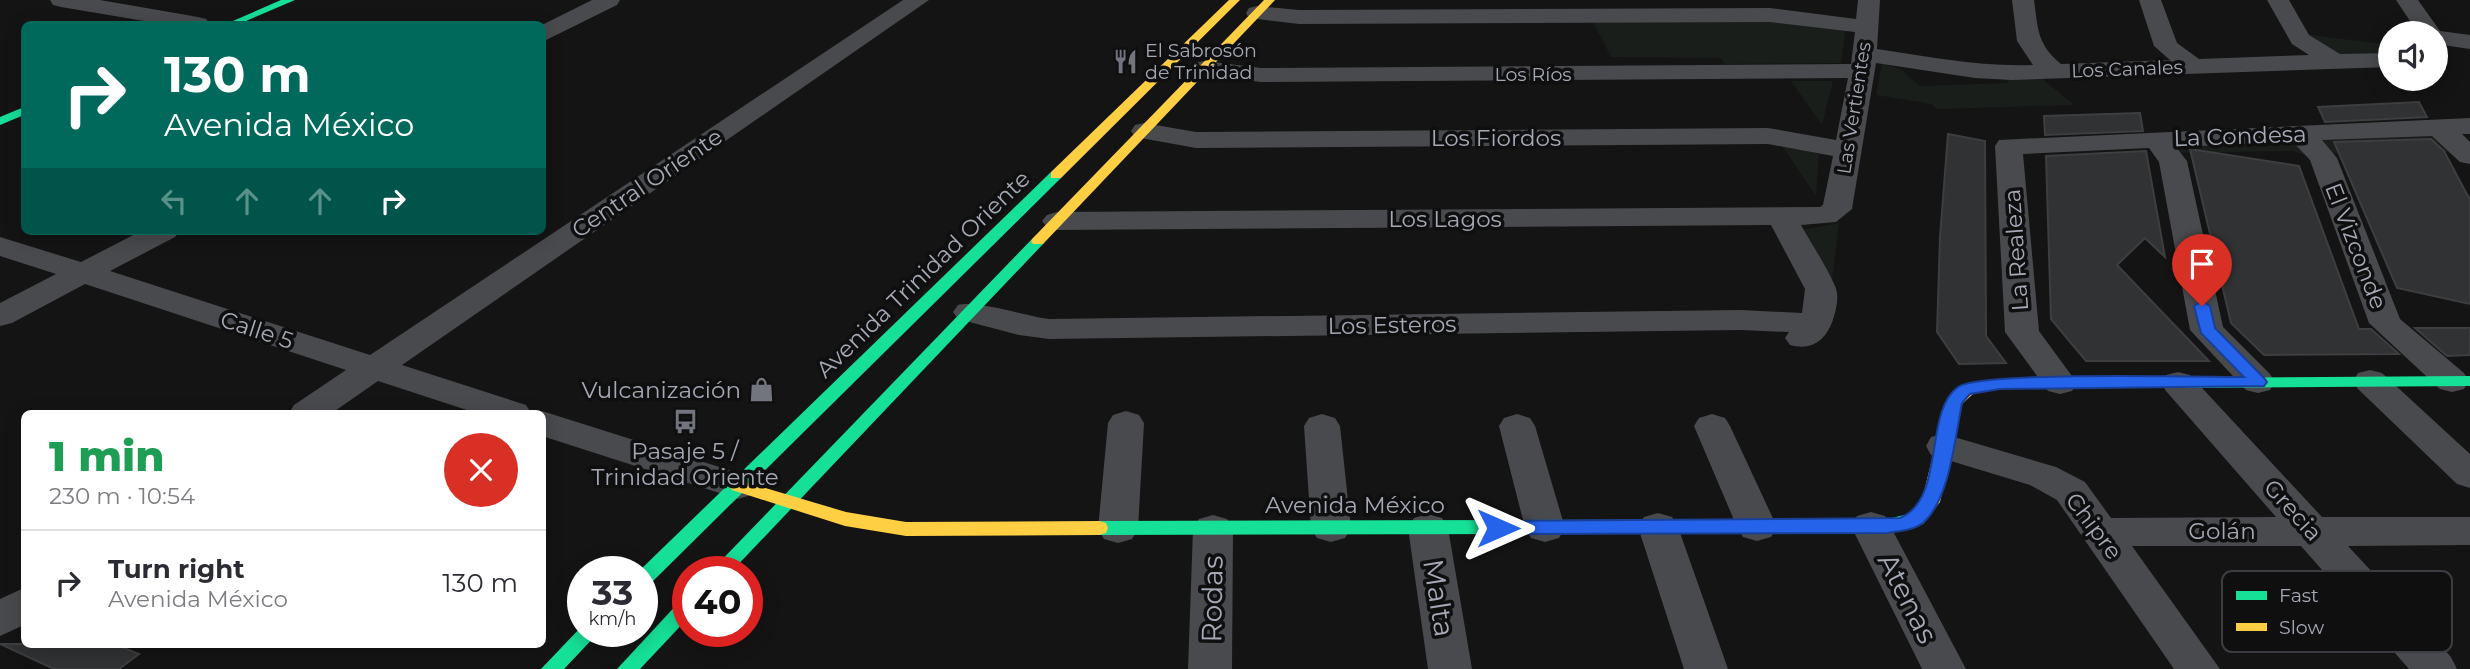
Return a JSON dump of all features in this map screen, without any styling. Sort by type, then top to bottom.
[{"type":"main road","points":[[238,21],[290,0]]},
{"type":"main road","name":"Avenida Trinidad Oriente","points":[[658,564],[1235,0]]},
{"type":"main road","points":[[735,556],[1264,7]]},
{"type":"main road","points":[[0,121],[21,112]]},
{"type":"main road","name":"Avenida México","points":[[738,486],[865,524],[906,529],[1871,526],[1903,524],[1925,511],[1931,502],[1954,402],[1965,390],[1987,384],[2461,381]]},
{"type":"main road","points":[[627,669],[672,623]]},
{"type":"main road","points":[[551,669],[574,647]]},
{"type":"street","points":[[61,0],[181,21]]},
{"type":"street","points":[[546,33],[609,0]]},
{"type":"street","name":"Central Oriente","points":[[311,410],[918,0]]},
{"type":"street","name":"Las Vertientes","points":[[1832,213],[1838,203],[1848,149],[1863,62],[1869,0]]},
{"type":"street","points":[[2023,0],[2029,46],[2034,54],[2056,72]]},
{"type":"street","points":[[2150,0],[2166,46],[2194,67]]},
{"type":"street","points":[[2278,0],[2297,36],[2335,62]]},
{"type":"street","points":[[2407,0],[2422,21]]},
{"type":"street","points":[[1264,7],[1299,17],[1770,15],[1867,27]]},
{"type":"street","points":[[2448,49],[2470,41]]},
{"type":"street","name":"Los Canales","points":[[1863,62],[1997,73],[2378,60]]},
{"type":"street","name":"Los Ríos","points":[[1204,68],[1261,75],[1863,62]]},
{"type":"street","name":"La Condesa","points":[[2009,146],[2470,126]]},
{"type":"street","points":[[2438,127],[2470,156]]},
{"type":"street","name":"Los Fiordos","points":[[1144,131],[1196,140],[1768,136],[1848,149]]},
{"type":"street","name":"El Vizconde","points":[[2300,133],[2323,158],[2385,323],[2461,381]]},
{"type":"street","points":[[2156,139],[2173,161],[2207,330],[2258,382]]},
{"type":"street","name":"La Realeza","points":[[2009,146],[2022,332],[2060,383]]},
{"type":"street","name":"Los Lagos","points":[[1057,221],[1782,218],[1818,217],[1832,213]]},
{"type":"street","name":"Los Esteros","points":[[969,313],[1049,329],[1741,320],[1805,332],[1821,302],[1821,289],[1782,218]]},
{"type":"street","points":[[0,316],[156,235]]},
{"type":"street","name":"Calle 5","points":[[0,246],[504,410]]},
{"type":"street","points":[[2370,381],[2470,475]]},
{"type":"street","name":"Grecia","points":[[2178,383],[2348,571]]},
{"type":"street","points":[[1118,529],[1126,423]]},
{"type":"street","points":[[546,424],[738,486]]},
{"type":"street","points":[[1322,426],[1331,528]]},
{"type":"street","points":[[1517,426],[1545,527]]},
{"type":"street","points":[[1712,426],[1757,527]]},
{"type":"street","name":"Chipre","points":[[1944,446],[2054,480],[2076,496],[2198,669]]},
{"type":"street","name":"Atenas","points":[[1871,526],[1944,669]]},
{"type":"street","points":[[1658,527],[1706,669]]},
{"type":"street","name":"Malta","points":[[1428,528],[1450,669]]},
{"type":"street","name":"Rodas","points":[[1210,669],[1213,529]]},
{"type":"street","name":"Golán","points":[[2101,532],[2470,531]]},
{"type":"street","points":[[0,620],[21,606]]},
{"type":"street","name":"Grecia","points":[[2420,652],[2435,669]]},
{"type":"shaded area","points":[[1789,21],[1846,27],[1841,63],[1725,64],[1721,58],[1611,57],[1593,22]]},
{"type":"shaded area","points":[[2304,34],[2378,43],[2378,57],[2346,58]]},
{"type":"shaded area","points":[[1882,64],[1901,69],[1919,86],[2009,83],[2003,76],[2038,75],[2074,105],[1937,109],[1932,104],[1876,95]]},
{"type":"shaded area","points":[[1791,81],[1833,81],[1822,125]]},
{"type":"shaded area","points":[[2431,131],[2465,158],[2436,149],[2325,154],[2316,134]]},
{"type":"shaded area","points":[[2168,142],[2301,142],[2317,159],[2293,151],[2180,153]]},
{"type":"shaded area","points":[[1780,143],[1819,154],[1816,196]]},
{"type":"shaded area","points":[[1839,223],[1832,282],[1802,230]]},
{"type":"building","points":[[2419,102],[2427,117],[2325,122],[2318,107]]},
{"type":"building","points":[[2140,113],[2143,131],[2045,135],[2044,116]]},
{"type":"building","points":[[1948,134],[1985,141],[1986,336],[2006,363],[1959,364],[1937,332],[1940,237]]},
{"type":"building","points":[[2431,139],[2444,151],[2470,200],[2470,304],[2397,288],[2334,142]]},
{"type":"building","points":[[2190,149],[2299,166],[2359,329],[2371,329],[2399,354],[2264,355],[2231,323]]},
{"type":"building","points":[[2146,151],[2165,257],[2145,238],[2117,265],[2209,361],[2086,361],[2051,319],[2046,156]]},
{"type":"building","points":[[2415,328],[2470,328],[2470,355],[2447,356]]},
{"type":"building","points":[[0,644],[21,644],[21,648],[124,648],[139,654],[119,669],[54,669]]},
{"type":"traffic: fast","points":[[238,21],[290,0]]},
{"type":"traffic: fast","points":[[0,121],[21,112]]},
{"type":"traffic: fast","points":[[658,564],[1056,175]]},
{"type":"traffic: fast","points":[[735,556],[1038,241]]},
{"type":"traffic: fast","points":[[2171,383],[2470,381]]},
{"type":"traffic: fast","points":[[1099,528],[1888,526],[1916,519]]},
{"type":"traffic: fast","points":[[627,669],[672,622]]},
{"type":"traffic: fast","points":[[551,669],[574,647]]},
{"type":"traffic: slow","points":[[1056,175],[1235,0]]},
{"type":"traffic: slow","points":[[1038,241],[1270,0]]},
{"type":"traffic: slow","points":[[1916,519],[1931,502],[1954,402],[1968,390],[2000,384],[2171,383]]},
{"type":"traffic: slow","points":[[738,486],[845,519],[906,529],[1099,528]]},
{"type":"place","name":"El Sabrosón de Trinidad","points":[[1125,61]]},
{"type":"place","name":"Vulcanización","points":[[761,390]]},
{"type":"place","name":"Pasaje 5 / Trinidad Oriente","points":[[685,421]]},
{"type":"route","points":[[1498,528],[1903,524],[1916,519],[1931,502],[1954,402],[1965,390],[1987,384],[2258,382],[2207,330],[2202,306]]}]
